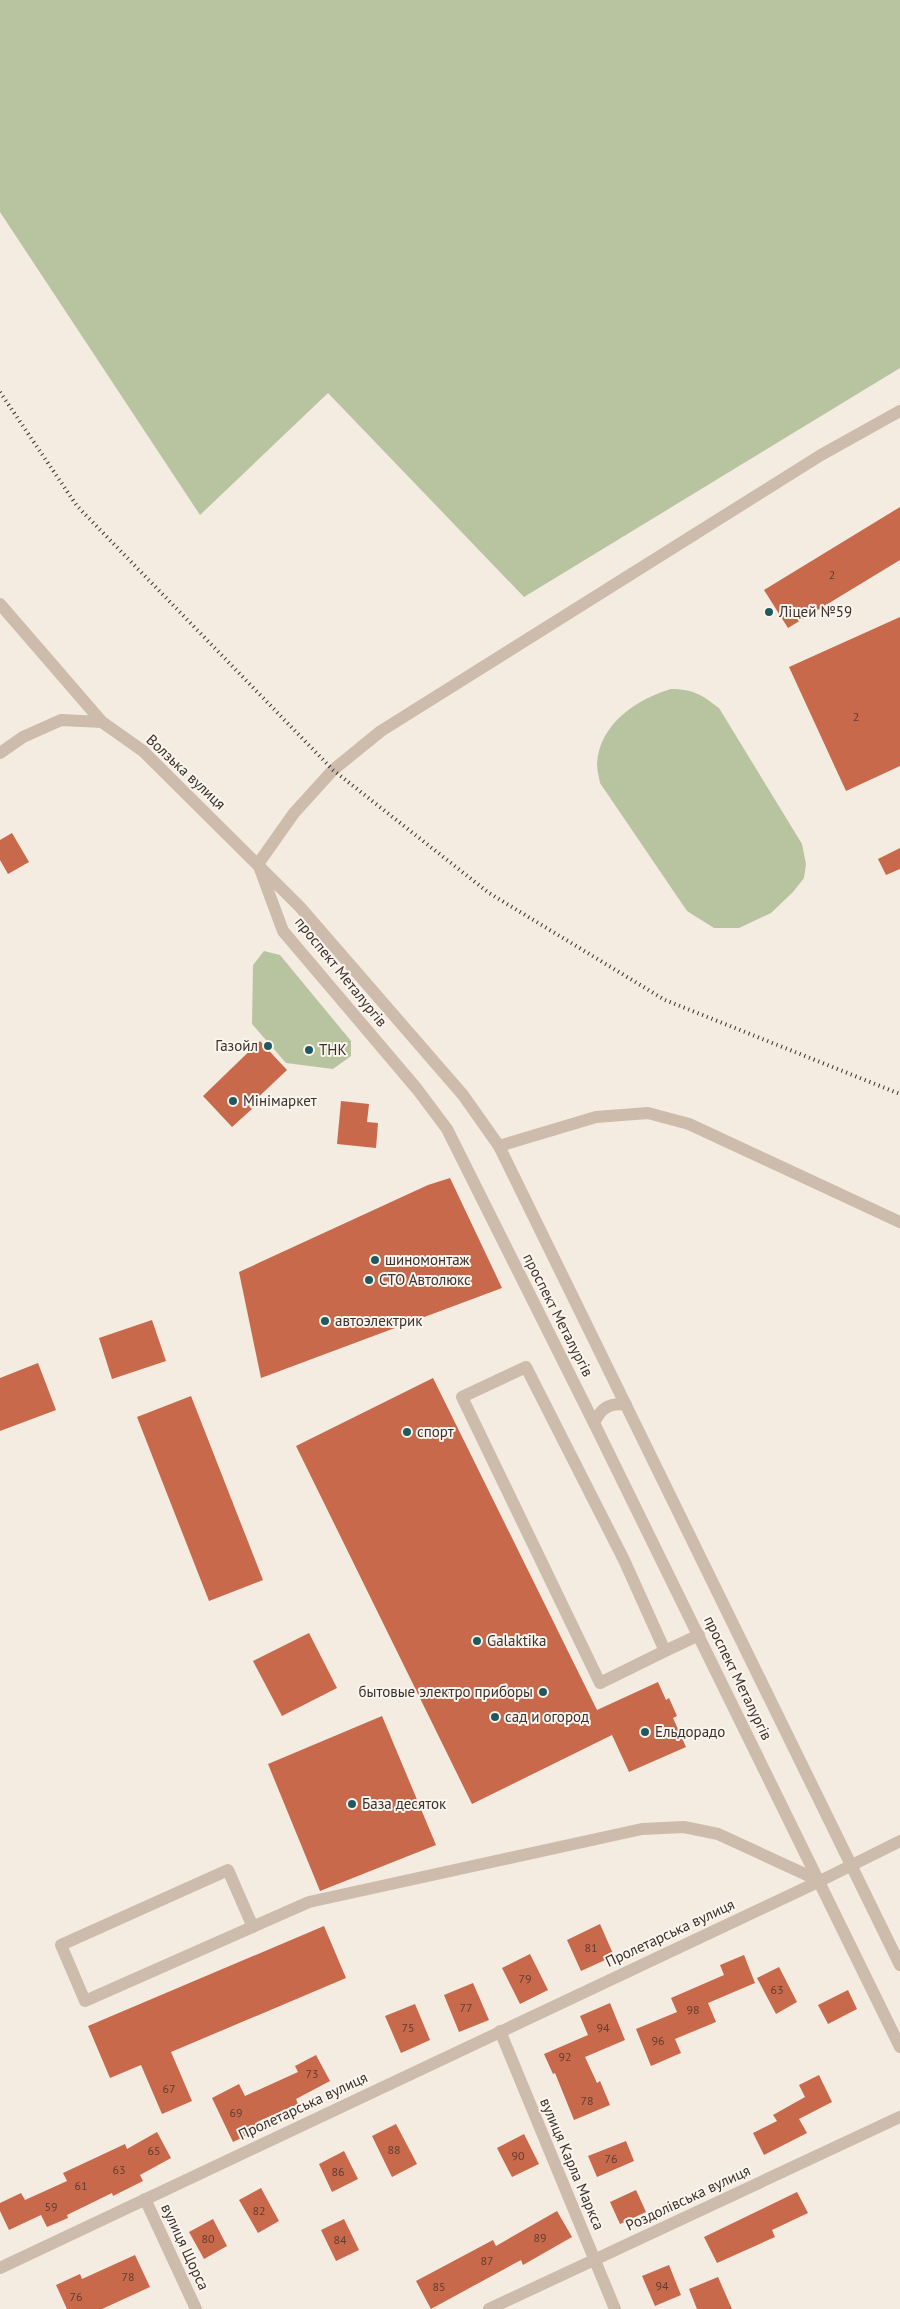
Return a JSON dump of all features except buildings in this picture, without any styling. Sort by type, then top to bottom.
[{"type":"street","points":[[258,864],[294,813],[333,770],[382,731],[821,454],[900,412]]},
{"type":"street","name":"Волзька вулиця","points":[[0,604],[102,722],[143,751],[258,864]]},
{"type":"street","points":[[0,753],[23,737],[61,720],[102,722]]},
{"type":"street","name":"проспект Металургів","points":[[258,864],[300,906],[457,1088],[499,1146],[900,1965]]},
{"type":"street","name":"проспект Металургів","points":[[258,864],[283,931],[417,1090],[447,1129],[699,1635],[900,2047]]},
{"type":"street","points":[[499,1146],[596,1117],[648,1113],[689,1124],[900,1222]]},
{"type":"street","points":[[665,1652],[624,1560],[526,1367],[462,1397],[600,1683],[665,1652],[699,1635]]},
{"type":"street","points":[[594,1423],[599,1412],[607,1406],[617,1403],[626,1405]]},
{"type":"street","points":[[253,1927],[228,1870],[61,1945],[85,2001],[253,1927],[309,1902],[642,1829],[684,1827],[718,1834],[820,1881]]},
{"type":"street","points":[[850,1864],[900,1841]]},
{"type":"street","name":"Пролетарська вулиця","points":[[0,2268],[820,1881],[850,1864]]},
{"type":"street","name":"вулиця Карла Маркса","points":[[500,2031],[615,2309]]},
{"type":"street","name":"Роздолівська вулиця","points":[[490,2309],[900,2117]]},
{"type":"street","name":"вулиця Щорса","points":[[145,2199],[196,2309]]},
{"type":"green space","points":[[0,0],[900,0],[900,368],[524,597],[328,393],[200,515],[0,212]]},
{"type":"green space","points":[[671,689],[685,690],[697,694],[719,708],[802,844],[806,864],[804,878],[793,892],[771,913],[739,928],[714,928],[687,911],[600,783],[597,764],[599,750],[612,725],[622,715],[645,699]]},
{"type":"green space","points":[[264,951],[280,955],[351,1041],[351,1056],[333,1069],[286,1063],[252,1024],[253,965]]},
{"type":"railway","points":[[0,392],[77,506],[333,770],[489,893],[665,1000],[900,1094]]},
{"type":"place","name":"Ліцей №59","points":[[769,612]]},
{"type":"place","name":"Газойл","points":[[268,1046]]},
{"type":"place","name":"ТНК","points":[[309,1050]]},
{"type":"place","name":"Мінімаркет","points":[[233,1101]]},
{"type":"place","name":"шиномонтаж","points":[[375,1260]]},
{"type":"place","name":"СТО Автолюкс","points":[[369,1280]]},
{"type":"place","name":"автоэлектрик","points":[[325,1321]]},
{"type":"place","name":"спорт","points":[[407,1432]]},
{"type":"place","name":"Galaktika","points":[[477,1641]]},
{"type":"place","name":"бытовые электро приборы","points":[[543,1692]]},
{"type":"place","name":"сад и огород","points":[[495,1717]]},
{"type":"place","name":"Ельдорадо","points":[[645,1732]]},
{"type":"place","name":"База десяток","points":[[352,1804]]}]
